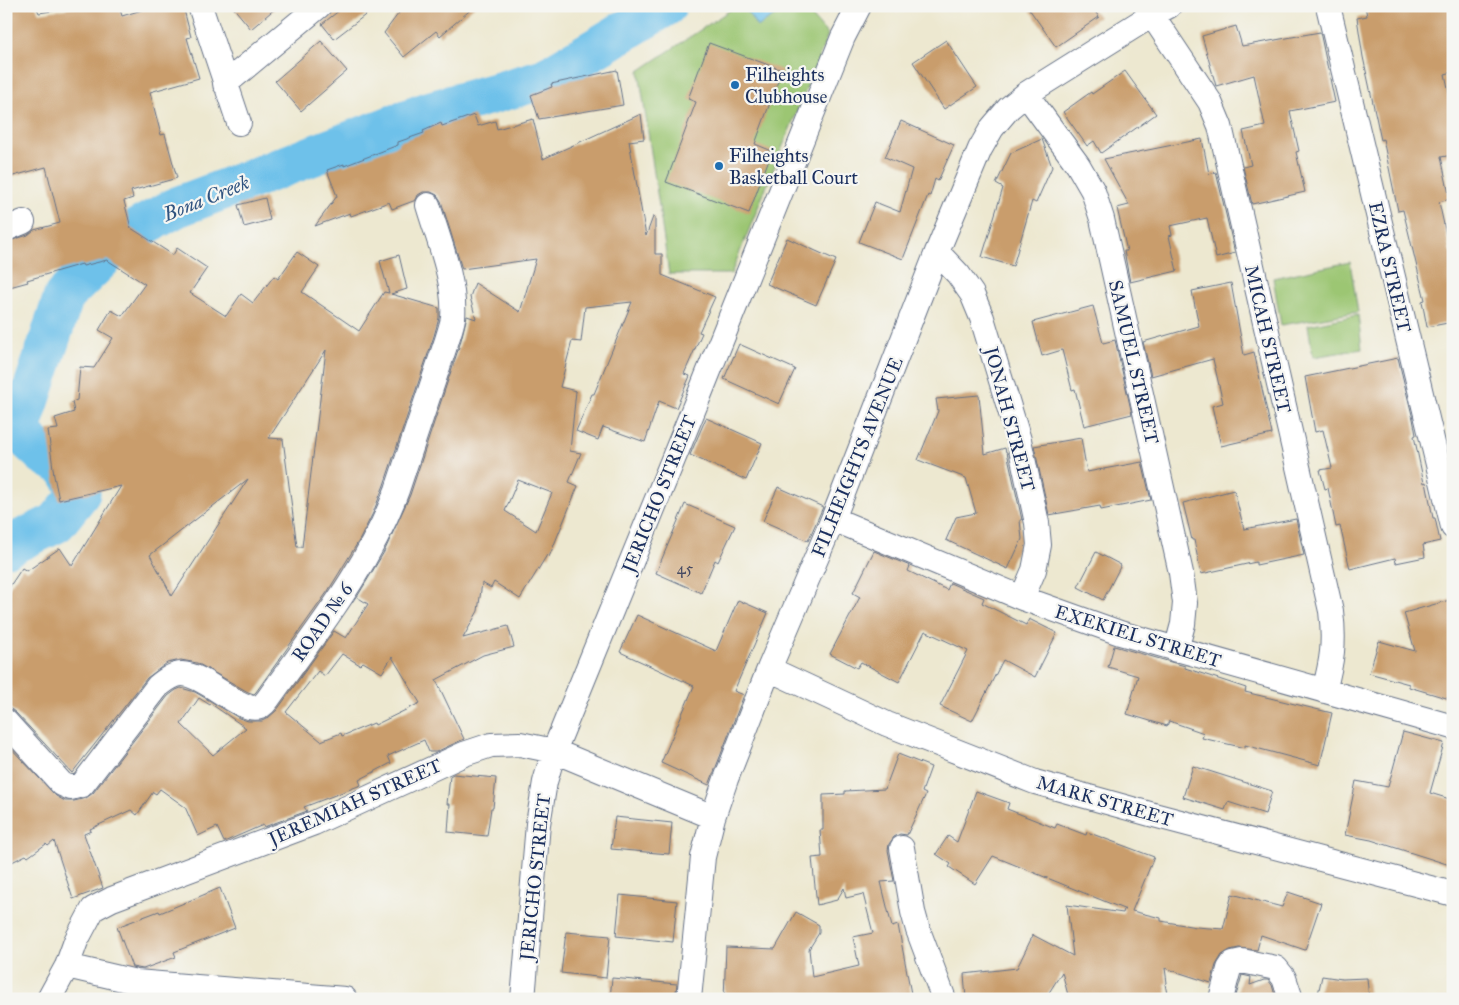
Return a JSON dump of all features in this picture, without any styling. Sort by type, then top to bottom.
[{"type":"street","points":[[200,6],[238,123]]},
{"type":"street","points":[[225,84],[319,6]]},
{"type":"street","name":"JERICHO STREET","points":[[523,999],[538,824],[545,782],[554,751],[839,46],[859,6]]},
{"type":"street","name":"EZRA STREET","points":[[1328,6],[1453,527]]},
{"type":"street","name":"FILHEIGHTS AVENUE","points":[[689,999],[702,866],[713,817],[769,669],[833,519],[937,252],[980,149],[992,128],[1009,108],[1026,94],[1156,9]]},
{"type":"street","name":"MICAH STREET","points":[[1156,9],[1210,102],[1220,126],[1331,611],[1334,634],[1332,660],[1324,691]]},
{"type":"street","name":"SAMUEL STREET","points":[[1026,94],[1078,165],[1093,191],[1102,219],[1181,573],[1185,603],[1183,624],[1176,650]]},
{"type":"street","name":"ROAD № 6","points":[[6,722],[62,784],[71,788],[82,785],[158,686],[170,677],[182,674],[194,677],[244,705],[253,708],[261,706],[268,699],[350,582],[386,519],[447,340],[453,318],[453,296],[428,205]]},
{"type":"street","name":"JONAH STREET","points":[[937,252],[958,274],[972,294],[982,318],[1020,440],[1037,523],[1039,545],[1034,570],[1022,598]]},
{"type":"street","name":"EXEKIEL STREET","points":[[833,519],[1022,598],[1103,627],[1176,650],[1453,727]]},
{"type":"street","name":"MARK STREET","points":[[769,669],[887,724],[1035,782],[1453,894]]},
{"type":"street","name":"JEREMIAH STREET","points":[[49,999],[67,966],[76,941],[93,909],[112,899],[314,823],[464,754],[491,745],[520,744],[554,751],[713,817]]},
{"type":"street","points":[[902,848],[915,921],[944,999]]},
{"type":"street","points":[[1221,999],[1229,969],[1233,963],[1242,961],[1276,968],[1284,978],[1291,999]]},
{"type":"street","points":[[67,966],[136,982],[345,999]]},
{"type":"green space","points":[[736,6],[803,6],[828,35],[731,274],[669,274],[639,71]]},
{"type":"green space","points":[[1350,262],[1358,312],[1281,325],[1273,278]]},
{"type":"green space","points":[[1358,315],[1362,349],[1313,357],[1308,325]]},
{"type":"water","points":[[744,6],[790,6],[757,27]]},
{"type":"building","points":[[6,6],[36,6],[39,13],[83,6],[119,6],[122,16],[155,6],[183,6],[191,37],[187,38],[199,78],[150,92],[161,135],[165,134],[177,178],[131,191],[133,198],[124,201],[131,228],[173,255],[177,248],[207,268],[190,293],[226,316],[241,294],[253,303],[274,276],[278,279],[297,252],[319,267],[302,292],[359,331],[384,292],[389,293],[380,261],[399,255],[407,289],[391,294],[439,308],[439,318],[434,336],[373,513],[360,539],[328,591],[256,692],[254,694],[248,692],[197,663],[181,660],[167,663],[147,678],[72,773],[16,713],[11,709],[6,709],[6,592],[22,568],[27,571],[60,548],[72,566],[121,486],[59,500],[48,430],[58,429],[55,418],[74,412],[72,402],[77,400],[80,367],[94,368],[113,338],[99,330],[111,310],[122,316],[145,284],[107,260],[83,266],[82,264],[6,288],[6,242],[28,235],[34,230],[60,223],[46,167],[6,178]],"holes":[[[326,350],[302,547],[297,547],[283,439],[269,438]],[[248,479],[172,596],[150,555]]]},
{"type":"building","points":[[232,6],[278,6],[251,29]]},
{"type":"building","points":[[345,6],[377,6],[334,39],[322,24]]},
{"type":"building","points":[[404,6],[475,6],[440,36],[436,31],[404,57],[384,33]]},
{"type":"building","points":[[1027,6],[1091,6],[1099,17],[1056,47]]},
{"type":"building","points":[[1365,6],[1453,6],[1453,72],[1445,74],[1453,111],[1453,155],[1441,157],[1450,199],[1439,202],[1450,252],[1453,251],[1453,322],[1427,327],[1422,301],[1425,300],[1403,210],[1398,211],[1363,57],[1357,18],[1367,16]]},
{"type":"building","points":[[1236,26],[1242,46],[1320,32],[1335,102],[1290,111],[1299,151],[1296,152],[1305,192],[1252,204],[1243,167],[1251,165],[1243,131],[1265,126],[1254,75],[1216,86],[1202,36]]},
{"type":"building","points":[[946,40],[977,87],[944,109],[913,62]]},
{"type":"building","points":[[321,41],[347,71],[301,111],[275,81]]},
{"type":"building","points":[[709,43],[782,70],[755,144],[772,151],[749,213],[666,182],[696,102],[688,99]]},
{"type":"building","points":[[617,70],[623,105],[539,119],[531,95],[552,87],[551,84]]},
{"type":"building","points":[[1125,71],[1156,114],[1101,153],[1094,141],[1087,146],[1063,112]]},
{"type":"building","points":[[641,114],[644,139],[629,141],[646,236],[653,217],[655,217],[655,254],[662,254],[662,275],[715,297],[699,332],[702,333],[684,374],[690,376],[676,408],[659,401],[645,442],[603,427],[598,440],[576,431],[592,394],[594,394],[632,302],[585,307],[581,342],[572,341],[560,387],[576,391],[570,451],[581,453],[569,482],[578,486],[549,557],[547,555],[520,599],[494,582],[491,588],[482,583],[478,611],[463,638],[508,626],[514,647],[483,655],[436,680],[464,739],[436,752],[429,752],[424,740],[388,756],[391,763],[359,780],[361,785],[304,807],[307,811],[264,827],[263,825],[224,842],[217,827],[198,836],[185,807],[160,789],[156,794],[153,792],[137,815],[131,810],[90,829],[91,831],[84,834],[103,888],[73,899],[54,841],[48,846],[46,844],[28,857],[26,855],[6,865],[6,743],[56,796],[65,801],[86,798],[93,793],[168,696],[176,690],[181,688],[195,692],[239,718],[248,721],[262,721],[277,710],[334,631],[346,638],[368,604],[357,597],[384,552],[410,495],[460,344],[467,316],[476,319],[470,297],[475,283],[520,312],[536,259],[462,269],[441,201],[437,195],[431,192],[423,192],[418,195],[416,200],[392,209],[389,202],[351,216],[350,213],[315,226],[337,196],[327,170],[344,164],[344,166],[398,145],[398,142],[424,133],[423,131],[441,123],[442,126],[474,115],[478,126],[495,121],[497,129],[533,119],[543,159]],"holes":[[[518,480],[552,493],[536,531],[505,511]],[[342,654],[360,665],[363,662],[382,673],[392,657],[420,703],[375,725],[374,723],[342,736],[341,733],[321,741],[286,712],[318,671],[325,676]],[[199,698],[246,728],[213,755],[181,724]]]},
{"type":"building","points":[[901,121],[954,145],[938,181],[935,179],[930,196],[928,195],[903,259],[859,242],[875,202],[900,212],[912,169],[885,157]]},
{"type":"building","points":[[1042,139],[1052,167],[1036,203],[1032,201],[1013,266],[982,257],[1003,188],[996,184],[1011,153]]},
{"type":"building","points":[[1202,139],[1209,174],[1216,172],[1235,253],[1216,258],[1207,218],[1170,226],[1172,235],[1169,236],[1177,271],[1130,282],[1124,251],[1127,251],[1117,208],[1129,205],[1104,159]]},
{"type":"building","points":[[265,198],[270,220],[244,227],[238,205]]},
{"type":"building","points":[[787,238],[836,260],[816,305],[767,284]]},
{"type":"building","points":[[1231,283],[1244,355],[1254,352],[1272,434],[1221,446],[1212,406],[1223,403],[1213,359],[1151,376],[1143,342],[1199,326],[1192,291]]},
{"type":"building","points":[[1093,306],[1103,343],[1115,340],[1132,414],[1084,426],[1075,389],[1072,390],[1062,350],[1042,356],[1033,322]]},
{"type":"building","points":[[739,344],[795,369],[779,404],[724,379]]},
{"type":"building","points":[[1398,358],[1413,419],[1416,435],[1414,436],[1424,483],[1426,482],[1433,518],[1435,518],[1440,541],[1423,545],[1425,557],[1396,563],[1395,558],[1350,569],[1340,526],[1336,527],[1328,488],[1325,489],[1320,470],[1332,468],[1323,430],[1315,432],[1305,377]]},
{"type":"building","points":[[979,395],[985,454],[1005,448],[1022,520],[1020,520],[1022,539],[1008,569],[946,540],[956,517],[976,513],[966,478],[918,460],[938,411],[936,399]]},
{"type":"building","points":[[706,418],[762,443],[746,480],[690,455]]},
{"type":"building","points":[[1081,438],[1087,472],[1142,462],[1151,500],[1101,510],[1100,506],[1049,515],[1034,446]]},
{"type":"building","points":[[778,487],[823,507],[808,541],[763,521]]},
{"type":"building","points":[[1234,490],[1244,529],[1296,519],[1304,555],[1256,565],[1256,562],[1201,574],[1194,540],[1192,540],[1183,503]]},
{"type":"building","points":[[685,504],[735,526],[718,562],[715,560],[701,593],[656,573]]},
{"type":"building","points":[[874,551],[910,566],[908,571],[947,590],[950,583],[984,598],[982,603],[1026,625],[1029,619],[1057,633],[1035,677],[1003,660],[972,721],[940,706],[968,651],[925,631],[899,682],[861,662],[857,668],[830,654],[860,597],[853,593]]},
{"type":"building","points":[[1096,552],[1121,565],[1103,600],[1078,587]]},
{"type":"building","points":[[1453,599],[1453,700],[1409,687],[1409,684],[1369,673],[1379,641],[1415,651],[1404,613]]},
{"type":"building","points":[[738,600],[768,613],[734,691],[744,695],[709,785],[661,763],[694,686],[620,652],[637,615],[716,651]]},
{"type":"building","points":[[1114,646],[1185,666],[1185,668],[1246,688],[1245,692],[1332,713],[1320,765],[1245,745],[1245,748],[1202,738],[1204,733],[1169,721],[1167,726],[1127,714],[1138,676],[1108,667]]},
{"type":"building","points":[[1403,732],[1444,743],[1430,793],[1453,800],[1447,820],[1453,822],[1453,866],[1371,840],[1345,835],[1356,781],[1388,787]]},
{"type":"building","points":[[898,754],[931,767],[922,792],[926,794],[907,835],[900,834],[894,837],[889,844],[888,850],[894,881],[881,882],[892,927],[898,925],[912,999],[724,999],[726,947],[775,949],[796,912],[819,925],[819,933],[809,949],[812,977],[859,966],[853,937],[873,933],[863,894],[846,898],[844,888],[837,900],[817,905],[812,858],[822,857],[820,830],[823,830],[823,795],[845,794],[845,791],[885,789]]},
{"type":"building","points":[[1193,766],[1272,791],[1265,814],[1228,802],[1225,810],[1183,797]]},
{"type":"building","points":[[453,774],[496,778],[493,808],[491,808],[487,836],[448,832],[450,804],[447,804],[450,776]]},
{"type":"building","points":[[976,791],[1009,803],[1007,809],[1055,828],[1057,824],[1086,835],[1087,832],[1154,857],[1132,911],[1161,918],[1161,921],[1223,929],[1232,894],[1282,907],[1288,892],[1321,903],[1305,950],[1261,935],[1257,950],[1239,948],[1230,950],[1222,955],[1216,965],[1211,983],[1165,968],[1167,994],[1142,999],[1069,999],[1062,972],[1045,999],[966,999],[964,974],[1017,968],[1033,935],[1073,956],[1067,905],[1123,913],[1124,909],[993,856],[975,884],[949,867],[951,864],[936,854],[948,836],[957,842]]},
{"type":"building","points":[[615,817],[672,823],[669,854],[611,849]]},
{"type":"building","points":[[220,888],[235,928],[174,952],[176,957],[143,969],[132,967],[117,927],[159,911],[160,913]]},
{"type":"building","points":[[620,895],[677,901],[673,942],[616,936]]},
{"type":"building","points":[[566,932],[610,936],[606,978],[561,973]]},
{"type":"building","points":[[1242,975],[1251,977],[1250,985],[1268,980],[1272,985],[1276,999],[1235,999]]},
{"type":"building","points":[[1322,976],[1342,979],[1367,978],[1369,999],[1342,999],[1318,994]]},
{"type":"building","points":[[612,978],[677,984],[675,999],[610,999]]},
{"type":"waterway","name":"Bona Creek","points":[[6,547],[56,523],[80,493],[65,467],[44,455],[19,432],[64,296],[126,235],[177,207],[428,112],[544,79],[666,6]]},
{"type":"place","name":"Filheights Clubhouse","points":[[735,85]]},
{"type":"place","name":"Filheights Basketball Court","points":[[719,166]]}]
